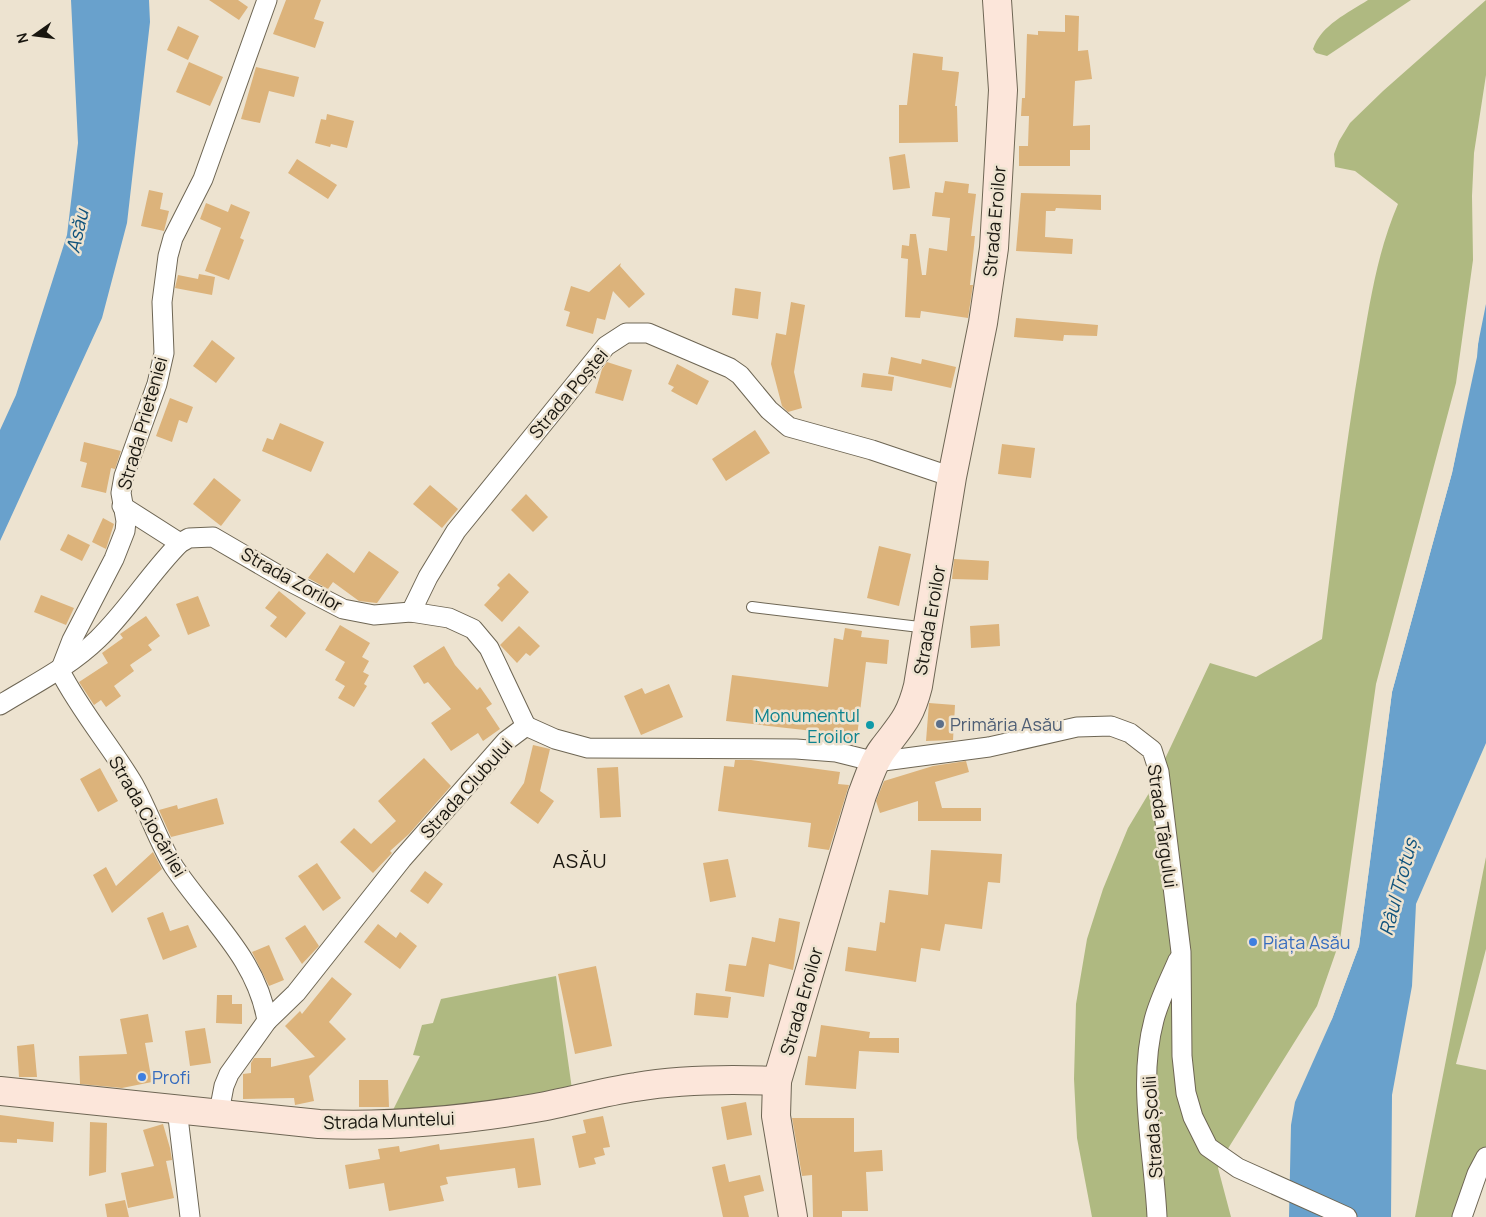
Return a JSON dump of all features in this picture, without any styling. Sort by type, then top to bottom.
[{"type":"main road","name":"Strada Eroilor","points":[[793,1217],[776,1116],[777,1081],[862,795],[882,750],[897,734],[912,707],[928,628],[952,477],[982,322],[995,239],[1003,90],[998,0]]},
{"type":"main road","name":"Strada Muntelui","points":[[0,1091],[219,1112],[319,1124],[384,1124],[460,1118],[525,1109],[635,1087],[679,1082],[729,1079],[777,1081]]},
{"type":"street","name":"Strada Prieteniei","points":[[60,671],[72,640],[114,559],[126,531],[121,493],[124,476],[161,371],[164,353],[162,302],[168,256],[173,238],[203,179],[267,0]]},
{"type":"street","name":"Strada Poștei","points":[[411,612],[440,554],[472,509],[606,346],[626,333],[648,333],[730,368],[740,375],[774,415],[789,427],[880,453],[952,477]]},
{"type":"street","points":[[0,706],[39,680],[60,671],[112,624],[180,543],[122,506]]},
{"type":"street","name":"Strada Zorilor","points":[[180,543],[189,538],[202,536],[221,540],[285,579],[343,609],[374,615],[411,612],[463,623],[481,636],[496,661],[526,726]]},
{"type":"street","name":"Strada Ciocârliei","points":[[60,671],[73,696],[134,786],[162,847],[175,868],[246,963],[259,988],[267,1021]]},
{"type":"street","name":"Strada Clubului","points":[[219,1112],[224,1086],[229,1074],[267,1021],[313,973],[402,859],[506,741],[526,726],[555,739],[588,748],[796,748],[836,752],[876,762]]},
{"type":"street","name":"Strada Târgului","points":[[876,762],[989,747],[1077,727],[1111,726],[1130,733],[1152,750],[1159,772],[1181,952],[1182,1056],[1186,1093],[1193,1117],[1208,1147],[1238,1168],[1347,1217]]},
{"type":"street","name":"Strada Școlii","points":[[1157,1217],[1156,1179],[1148,1124],[1147,1071],[1154,1020],[1181,952]]},
{"type":"street","points":[[177,1109],[190,1217]]},
{"type":"street","points":[[1462,1217],[1477,1174],[1486,1157]]},
{"type":"lane","points":[[752,607],[928,628]]},
{"type":"green space","points":[[1368,0],[1411,0],[1327,56],[1316,53],[1313,49],[1322,33],[1336,20]]},
{"type":"green space","points":[[1486,0],[1486,75],[1474,153],[1472,196],[1473,260],[1456,383],[1376,684],[1340,940],[1317,1006],[1229,1147],[1218,1168],[1231,1217],[1092,1217],[1077,1138],[1074,1079],[1076,1004],[1087,939],[1103,889],[1128,828],[1149,793],[1210,663],[1256,677],[1322,639],[1355,389],[1379,259],[1398,204],[1355,171],[1335,167],[1334,154],[1339,141],[1350,123],[1383,91]]},
{"type":"green space","points":[[1486,857],[1486,949],[1456,1064],[1486,1070],[1486,1146],[1458,1217],[1415,1217]]},
{"type":"green space","points":[[556,976],[572,1089],[549,1098],[393,1110],[420,1056],[413,1055],[422,1025],[433,1023],[441,999]]},
{"type":"water","name":"Asău","points":[[71,0],[149,0],[150,22],[127,223],[102,318],[0,541],[0,430],[16,395],[67,235],[78,143]]},
{"type":"water","name":"Râul Trotuș","points":[[1486,304],[1486,743],[1416,904],[1412,986],[1392,1095],[1391,1217],[1289,1217],[1291,1125],[1295,1102],[1332,1019],[1359,946],[1392,692],[1452,473]]},
{"type":"pier","points":[[1480,322],[1477,357],[1452,473],[1392,692],[1359,946],[1332,1019],[1323,1032],[1356,946],[1389,692],[1449,472]]},
{"type":"building","points":[[209,0],[238,0],[248,7],[239,20]]},
{"type":"building","points":[[286,0],[321,0],[314,19],[324,22],[315,48],[273,34]]},
{"type":"building","points":[[1065,15],[1079,16],[1078,51],[1088,50],[1092,79],[1075,81],[1073,126],[1090,125],[1090,150],[1070,150],[1070,166],[1019,166],[1019,146],[1028,146],[1029,116],[1021,116],[1022,98],[1025,98],[1027,34],[1038,35],[1038,31],[1065,32]]},
{"type":"building","points":[[178,26],[199,36],[188,60],[167,50]]},
{"type":"building","points":[[913,53],[943,57],[942,70],[959,72],[955,106],[957,106],[958,142],[899,143],[899,105],[907,105]]},
{"type":"building","points":[[189,62],[223,77],[210,106],[176,92]]},
{"type":"building","points":[[256,67],[299,77],[294,97],[269,91],[260,123],[241,119]]},
{"type":"building","points":[[327,114],[354,121],[347,148],[331,144],[330,147],[315,143],[321,119],[326,120]]},
{"type":"building","points":[[905,154],[910,188],[893,190],[889,157]]},
{"type":"building","points":[[297,159],[337,185],[328,199],[288,173]]},
{"type":"building","points":[[945,181],[969,184],[968,193],[976,194],[971,236],[975,236],[970,285],[973,285],[968,318],[921,311],[920,318],[905,317],[908,259],[901,258],[902,245],[909,246],[910,234],[916,234],[922,275],[926,275],[929,248],[947,251],[950,218],[932,216],[935,192],[943,193]]},
{"type":"building","points":[[149,190],[163,193],[160,209],[169,211],[164,231],[141,226]]},
{"type":"building","points":[[1021,193],[1101,195],[1101,210],[1056,208],[1055,211],[1046,211],[1045,237],[1073,239],[1072,254],[1016,251]]},
{"type":"building","points":[[206,203],[228,212],[231,204],[250,212],[240,238],[244,240],[229,280],[205,271],[221,228],[200,219]]},
{"type":"building","points":[[621,263],[620,266],[645,294],[629,308],[613,291],[605,320],[597,318],[593,334],[566,326],[570,312],[564,310],[571,286],[589,292]]},
{"type":"building","points":[[199,274],[215,277],[212,295],[175,288],[178,275],[198,279]]},
{"type":"building","points":[[735,288],[761,292],[758,319],[732,315]]},
{"type":"building","points":[[791,302],[805,305],[794,372],[802,408],[788,412],[782,406],[771,364],[776,333],[786,335]]},
{"type":"building","points":[[1016,318],[1098,325],[1097,336],[1064,335],[1063,341],[1014,337]]},
{"type":"building","points":[[212,340],[235,358],[216,383],[193,366]]},
{"type":"building","points":[[891,357],[921,364],[922,359],[956,367],[951,388],[888,374]]},
{"type":"building","points":[[607,362],[632,370],[623,401],[595,393],[602,369]]},
{"type":"building","points":[[677,364],[709,381],[697,405],[671,391],[674,387],[668,384]]},
{"type":"building","points":[[863,373],[894,377],[892,391],[861,387]]},
{"type":"building","points":[[170,398],[193,407],[187,423],[179,420],[172,442],[156,436]]},
{"type":"building","points":[[280,423],[324,442],[311,472],[262,451],[267,438],[273,440]]},
{"type":"building","points":[[755,430],[770,453],[726,481],[712,459]]},
{"type":"building","points":[[84,442],[121,451],[115,469],[111,468],[106,493],[81,487],[87,463],[80,461]]},
{"type":"building","points":[[1002,444],[1035,448],[1031,478],[998,474]]},
{"type":"building","points":[[214,478],[241,500],[221,526],[193,504]]},
{"type":"building","points":[[430,485],[458,509],[442,528],[413,504]]},
{"type":"building","points":[[526,494],[548,517],[533,532],[511,510]]},
{"type":"building","points":[[103,518],[114,524],[106,549],[92,542]]},
{"type":"building","points":[[68,534],[90,545],[82,561],[60,550]]},
{"type":"building","points":[[879,546],[911,554],[899,606],[867,598]]},
{"type":"building","points":[[369,551],[399,572],[377,603],[359,601],[333,582],[328,589],[308,578],[327,553],[354,573]]},
{"type":"building","points":[[954,559],[989,561],[988,580],[952,579]]},
{"type":"building","points":[[509,573],[529,592],[502,622],[484,605],[500,588],[497,585]]},
{"type":"building","points":[[279,591],[306,613],[286,638],[270,626],[277,617],[265,608]]},
{"type":"building","points":[[41,595],[74,608],[66,625],[34,612]]},
{"type":"building","points":[[198,596],[210,626],[188,635],[176,604]]},
{"type":"building","points":[[146,616],[160,636],[148,645],[152,650],[130,665],[134,671],[114,686],[121,696],[106,707],[101,700],[94,705],[79,682],[108,663],[102,653],[123,638],[120,634]]},
{"type":"building","points":[[999,624],[1000,646],[971,648],[970,626]]},
{"type":"building","points":[[340,625],[370,643],[362,657],[369,661],[363,672],[369,675],[364,684],[367,686],[354,707],[338,698],[345,686],[335,680],[345,662],[325,650]]},
{"type":"building","points":[[519,626],[540,646],[530,656],[526,653],[517,663],[500,645]]},
{"type":"building","points":[[845,628],[862,631],[861,637],[889,640],[887,664],[866,662],[856,745],[821,740],[822,732],[726,721],[732,675],[828,687],[834,638],[843,640]]},
{"type":"building","points":[[444,646],[455,665],[477,690],[480,687],[492,704],[486,708],[500,729],[483,741],[478,733],[451,751],[431,723],[451,709],[428,682],[424,684],[413,666]]},
{"type":"building","points":[[669,684],[683,717],[641,735],[624,696],[642,688],[645,694]]},
{"type":"building","points":[[929,703],[955,705],[953,740],[926,741]]},
{"type":"building","points":[[533,745],[550,749],[540,791],[554,801],[538,824],[510,803],[524,783]]},
{"type":"building","points":[[424,758],[451,786],[409,834],[390,851],[392,853],[373,873],[340,842],[354,828],[371,844],[396,821],[378,801]]},
{"type":"building","points":[[735,760],[751,760],[840,772],[838,784],[849,785],[829,850],[808,847],[811,823],[718,811],[724,766],[734,767]]},
{"type":"building","points":[[966,761],[969,772],[935,782],[942,808],[981,808],[981,821],[918,821],[918,801],[880,813],[876,801],[884,781],[933,766]]},
{"type":"building","points":[[618,767],[621,817],[600,818],[597,768]]},
{"type":"building","points":[[100,768],[118,801],[98,812],[80,779]]},
{"type":"building","points":[[217,798],[224,824],[171,837],[159,810],[177,805],[178,809]]},
{"type":"building","points":[[931,850],[1002,854],[1000,883],[988,882],[982,929],[945,924],[940,951],[921,948],[916,982],[845,971],[848,947],[876,951],[880,922],[885,923],[889,890],[928,895]]},
{"type":"building","points":[[153,852],[162,869],[112,913],[93,875],[106,867],[116,886]]},
{"type":"building","points":[[728,859],[736,897],[710,902],[703,863]]},
{"type":"building","points":[[317,863],[341,898],[323,911],[298,876]]},
{"type":"building","points":[[425,871],[443,884],[428,904],[410,891]]},
{"type":"building","points":[[163,912],[170,931],[188,925],[197,947],[163,960],[147,918]]},
{"type":"building","points":[[779,918],[800,922],[793,970],[769,964],[764,997],[725,991],[729,964],[746,966],[752,937],[775,942]]},
{"type":"building","points":[[378,924],[396,938],[400,932],[417,946],[400,969],[364,942]]},
{"type":"building","points":[[305,925],[319,946],[302,964],[285,938]]},
{"type":"building","points":[[269,945],[284,980],[269,986],[252,952]]},
{"type":"building","points":[[596,966],[612,1046],[575,1054],[558,974]]},
{"type":"building","points":[[332,977],[352,994],[329,1022],[346,1039],[309,1076],[314,1101],[295,1105],[294,1098],[243,1099],[243,1074],[251,1073],[251,1063],[254,1058],[271,1058],[271,1067],[315,1057],[285,1026],[300,1011],[302,1014]]},
{"type":"building","points":[[696,993],[731,997],[728,1018],[694,1015]]},
{"type":"building","points":[[217,995],[232,995],[232,1004],[242,1004],[242,1024],[216,1023]]},
{"type":"building","points":[[148,1014],[153,1042],[145,1043],[152,1082],[122,1088],[80,1084],[79,1056],[127,1054],[120,1019]]},
{"type":"building","points":[[821,1025],[870,1032],[869,1038],[899,1038],[899,1053],[859,1051],[856,1089],[805,1085],[808,1056],[816,1057]]},
{"type":"building","points":[[205,1028],[211,1063],[190,1066],[185,1031]]},
{"type":"building","points":[[34,1044],[37,1077],[19,1077],[17,1046]]},
{"type":"building","points":[[359,1080],[388,1080],[389,1107],[359,1107]]},
{"type":"building","points":[[746,1102],[752,1135],[727,1140],[721,1107]]},
{"type":"building","points":[[0,1115],[54,1122],[53,1142],[17,1139],[17,1143],[0,1142]]},
{"type":"building","points":[[603,1116],[610,1147],[603,1148],[605,1155],[594,1158],[596,1164],[579,1168],[572,1136],[586,1133],[583,1120]]},
{"type":"building","points":[[792,1118],[854,1118],[854,1152],[882,1150],[883,1171],[866,1172],[868,1211],[842,1211],[842,1217],[813,1217],[812,1175],[802,1176]]},
{"type":"building","points":[[90,1122],[107,1123],[106,1172],[89,1176]]},
{"type":"building","points":[[163,1124],[172,1160],[166,1161],[174,1198],[128,1208],[121,1173],[154,1166],[143,1130]]},
{"type":"building","points":[[534,1138],[541,1185],[518,1188],[515,1168],[446,1177],[448,1184],[440,1186],[444,1201],[389,1211],[384,1183],[349,1189],[345,1165],[380,1159],[378,1149],[399,1146],[400,1152],[439,1144],[440,1150]]},
{"type":"building","points":[[725,1164],[729,1182],[760,1175],[764,1191],[744,1196],[749,1217],[723,1217],[712,1167]]},
{"type":"building","points":[[125,1200],[129,1217],[107,1217],[105,1204]]},
{"type":"place","name":"Primăria Asău","points":[[940,724]]},
{"type":"place","name":"Monumentul Eroilor","points":[[870,725]]},
{"type":"place","name":"Piața Asău","points":[[1253,942]]},
{"type":"place","name":"Profi","points":[[142,1077]]},
{"type":"district","name":"ASĂU","points":[[580,860]]}]
